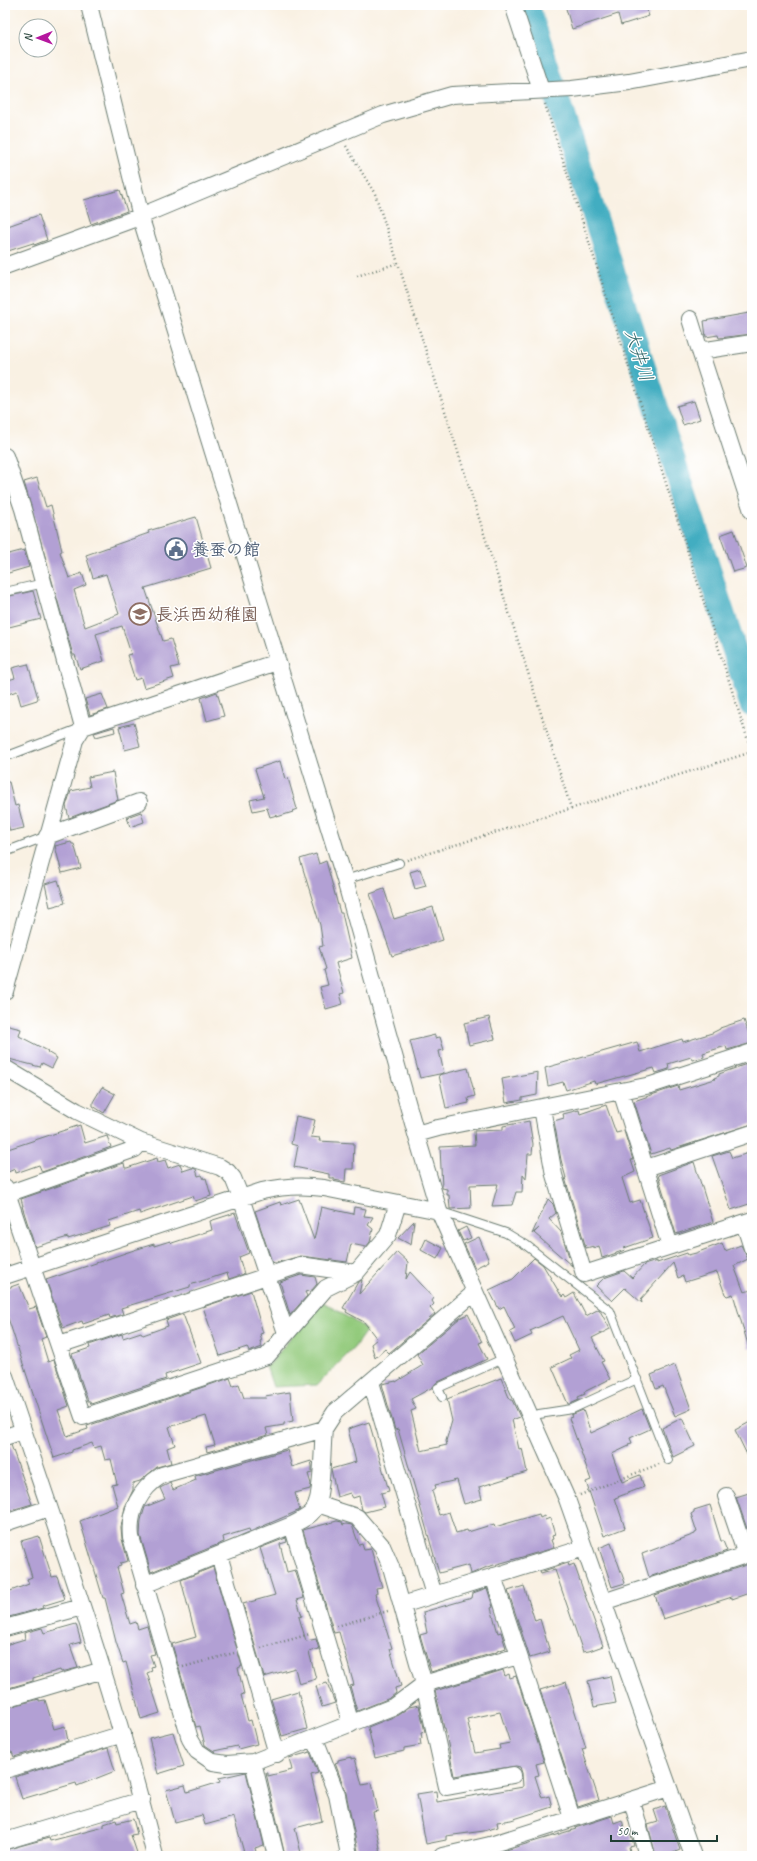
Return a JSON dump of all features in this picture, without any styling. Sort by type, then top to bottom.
[{"type":"street","points":[[89,5],[141,216],[345,880],[439,1211],[567,1500],[694,1856]]},
{"type":"street","points":[[513,5],[543,90]]},
{"type":"street","points":[[5,266],[141,216],[383,115],[452,95],[543,90],[629,82],[752,59]]},
{"type":"street","points":[[690,319],[752,511]]},
{"type":"street","points":[[700,351],[752,343]]},
{"type":"street","points":[[6,459],[23,509],[83,727]]},
{"type":"street","points":[[5,990],[75,740],[83,727],[277,662]]},
{"type":"street","points":[[47,836],[139,802]]},
{"type":"street","points":[[416,1134],[438,1128],[651,1085],[752,1052]]},
{"type":"street","points":[[5,1068],[77,1110],[141,1142],[220,1167],[228,1172],[233,1178],[241,1198],[286,1333]]},
{"type":"street","points":[[621,1091],[670,1246]]},
{"type":"street","points":[[542,1108],[554,1175],[580,1280],[670,1246],[748,1222],[752,1248]]},
{"type":"street","points":[[646,1168],[752,1133]]},
{"type":"street","points":[[141,1142],[135,1149],[6,1190],[83,1417],[268,1356],[286,1333],[326,1288],[356,1273],[388,1235],[398,1203]]},
{"type":"street","points":[[5,1276],[241,1198],[279,1187],[304,1185],[439,1211]]},
{"type":"street","points":[[59,1345],[300,1265],[356,1273]]},
{"type":"street","points":[[144,1585],[292,1524],[310,1514],[317,1504],[319,1493],[324,1429],[335,1412],[475,1292]]},
{"type":"street","points":[[5,1376],[103,1670],[142,1800],[156,1856]]},
{"type":"street","points":[[371,1382],[434,1595]]},
{"type":"street","points":[[324,1429],[176,1470],[162,1476],[150,1484],[140,1494],[135,1507],[130,1529],[144,1585],[169,1671],[190,1739],[197,1751],[207,1759],[220,1763],[253,1762],[278,1754],[395,1706],[424,1684],[518,1656]]},
{"type":"street","points":[[5,1437],[24,1431]]},
{"type":"street","points":[[603,1602],[749,1554],[726,1496]]},
{"type":"street","points":[[317,1504],[357,1517],[371,1531],[382,1546],[391,1567],[424,1684],[447,1787],[512,1775]]},
{"type":"street","points":[[5,1523],[49,1508]]},
{"type":"street","points":[[292,1524],[351,1724]]},
{"type":"street","points":[[402,1606],[584,1548]]},
{"type":"street","points":[[219,1555],[278,1754]]},
{"type":"street","points":[[493,1576],[572,1818]]},
{"type":"street","points":[[5,1628],[82,1607]]},
{"type":"street","points":[[5,1699],[103,1670]]},
{"type":"street","points":[[5,1770],[122,1734]]},
{"type":"street","points":[[315,1739],[337,1794],[348,1855],[346,1856]]},
{"type":"street","points":[[253,1762],[276,1856]]},
{"type":"street","points":[[442,1856],[471,1853],[490,1845],[572,1818],[632,1801],[669,1788]]},
{"type":"street","points":[[5,1841],[142,1800]]},
{"type":"street","points":[[632,1801],[647,1856]]},
{"type":"lane","points":[[5,592],[44,583]]},
{"type":"lane","points":[[5,758],[83,727]]},
{"type":"lane","points":[[5,852],[47,836]]},
{"type":"lane","points":[[345,880],[399,862]]},
{"type":"lane","points":[[439,1211],[506,1233],[580,1280],[610,1311],[668,1460]]},
{"type":"lane","points":[[442,1397],[438,1388],[505,1358]]},
{"type":"lane","points":[[531,1417],[539,1414],[572,1409],[637,1379]]},
{"type":"path","points":[[399,862],[752,752],[543,90]]},
{"type":"path","points":[[341,132],[345,145],[375,194],[571,808]]},
{"type":"path","points":[[357,276],[398,263]]},
{"type":"path","points":[[567,1500],[668,1460]]},
{"type":"path","points":[[169,1671],[402,1606]]},
{"type":"green space","points":[[320,1300],[362,1326],[366,1331],[353,1349],[317,1385],[273,1387],[266,1366],[270,1364]]},
{"type":"building","points":[[565,5],[645,5],[649,16],[621,25],[618,14],[572,29]]},
{"type":"building","points":[[120,190],[127,211],[91,224],[84,200]]},
{"type":"building","points":[[39,215],[47,240],[34,245],[33,243],[5,252],[5,227]]},
{"type":"building","points":[[749,313],[752,334],[719,338],[718,335],[706,337],[704,321]]},
{"type":"building","points":[[694,401],[700,419],[683,425],[677,406]]},
{"type":"building","points":[[37,478],[46,507],[51,505],[62,551],[60,552],[69,578],[82,573],[86,585],[74,590],[85,627],[119,614],[106,574],[93,578],[86,555],[149,533],[148,531],[196,517],[211,568],[145,588],[163,641],[171,639],[179,666],[171,668],[174,678],[144,688],[141,678],[135,680],[127,655],[131,654],[122,626],[96,634],[104,661],[80,669],[75,655],[73,655],[24,482]]},
{"type":"building","points":[[734,530],[747,568],[733,572],[720,535]]},
{"type":"building","points":[[24,550],[29,567],[5,574],[5,555]]},
{"type":"building","points":[[33,591],[41,619],[5,628],[5,597]]},
{"type":"building","points":[[28,664],[38,698],[37,700],[21,705],[17,691],[5,695],[5,681],[15,678],[12,668]]},
{"type":"building","points":[[217,692],[224,716],[207,721],[201,698]]},
{"type":"building","points":[[102,694],[108,709],[90,715],[85,699]]},
{"type":"building","points":[[134,723],[140,746],[125,750],[119,727]]},
{"type":"building","points":[[114,727],[115,732],[96,737],[94,733]]},
{"type":"building","points":[[280,761],[285,779],[288,778],[297,809],[292,811],[293,812],[277,817],[277,815],[270,817],[267,808],[253,811],[250,800],[264,797],[255,769]]},
{"type":"building","points":[[113,772],[118,800],[69,818],[66,806],[71,791],[90,787],[88,777]]},
{"type":"building","points":[[5,782],[9,782],[15,806],[18,805],[24,828],[10,831],[5,813]]},
{"type":"building","points":[[141,812],[144,822],[130,827],[127,817]]},
{"type":"building","points":[[71,842],[74,844],[81,868],[62,873],[55,846]]},
{"type":"building","points":[[316,854],[319,864],[326,861],[340,913],[342,913],[352,958],[336,963],[344,993],[340,994],[343,1004],[326,1009],[320,987],[328,985],[324,970],[326,969],[319,947],[323,946],[320,925],[300,859]]},
{"type":"building","points":[[420,869],[426,886],[415,889],[410,872]]},
{"type":"building","points":[[58,880],[65,903],[50,907],[45,884]]},
{"type":"building","points":[[384,889],[394,919],[433,907],[443,940],[392,956],[370,894]]},
{"type":"building","points":[[489,1017],[495,1039],[469,1045],[464,1023]]},
{"type":"building","points":[[744,1020],[749,1034],[752,1033],[752,1043],[727,1050],[726,1046],[703,1053],[704,1057],[692,1060],[691,1057],[668,1064],[669,1069],[656,1073],[654,1068],[595,1084],[594,1081],[566,1090],[563,1082],[548,1086],[545,1068],[637,1042],[640,1052],[682,1039],[683,1042],[712,1033],[720,1028]]},
{"type":"building","points":[[5,1025],[21,1029],[19,1036],[48,1051],[47,1052],[57,1058],[52,1068],[42,1063],[40,1067],[5,1058]]},
{"type":"building","points":[[435,1035],[435,1038],[440,1037],[444,1050],[439,1051],[444,1073],[420,1078],[410,1041]]},
{"type":"building","points":[[752,1062],[752,1124],[671,1150],[670,1148],[651,1154],[634,1101],[678,1086],[679,1090],[715,1079],[714,1078],[719,1076],[719,1074]]},
{"type":"building","points":[[468,1068],[475,1096],[468,1098],[469,1103],[446,1108],[439,1075]]},
{"type":"building","points":[[538,1072],[537,1095],[506,1103],[502,1079]]},
{"type":"building","points":[[102,1087],[115,1094],[104,1113],[93,1106],[93,1102]]},
{"type":"building","points":[[606,1105],[616,1133],[624,1131],[633,1160],[631,1160],[635,1172],[622,1178],[630,1203],[640,1200],[653,1238],[624,1248],[625,1250],[602,1258],[599,1246],[594,1248],[594,1246],[586,1248],[565,1178],[554,1121],[564,1118],[563,1114],[579,1110],[580,1114]]},
{"type":"building","points":[[296,1116],[315,1120],[311,1137],[320,1138],[319,1141],[354,1143],[353,1169],[346,1169],[345,1182],[334,1180],[334,1178],[329,1178],[329,1174],[294,1167],[298,1146],[291,1144]]},
{"type":"building","points":[[529,1121],[533,1144],[532,1154],[528,1154],[526,1179],[523,1175],[522,1192],[516,1192],[512,1205],[492,1206],[498,1184],[470,1185],[471,1208],[450,1209],[447,1189],[442,1188],[440,1147],[475,1145],[474,1131],[503,1130],[503,1126]]},
{"type":"building","points":[[80,1125],[85,1143],[107,1136],[111,1147],[42,1172],[39,1165],[16,1173],[15,1169],[8,1172],[5,1164],[5,1150]]},
{"type":"building","points":[[729,1151],[732,1158],[752,1152],[752,1203],[731,1210],[712,1156]]},
{"type":"building","points":[[157,1158],[158,1162],[165,1160],[168,1168],[180,1164],[183,1171],[192,1168],[196,1169],[198,1176],[202,1175],[204,1179],[206,1178],[211,1196],[195,1201],[193,1196],[140,1214],[139,1211],[109,1221],[110,1226],[35,1247],[21,1199],[124,1163],[125,1168],[127,1168]]},
{"type":"building","points":[[694,1162],[713,1222],[676,1234],[658,1175]]},
{"type":"building","points":[[299,1199],[314,1240],[321,1207],[353,1214],[354,1207],[366,1209],[364,1216],[373,1217],[368,1225],[373,1229],[370,1242],[366,1247],[351,1244],[347,1262],[301,1256],[275,1263],[272,1262],[255,1211],[280,1202],[281,1205]]},
{"type":"building","points":[[548,1199],[553,1204],[556,1213],[549,1219],[561,1232],[572,1266],[534,1233],[539,1228],[532,1234]]},
{"type":"building","points":[[235,1213],[249,1253],[239,1257],[244,1274],[229,1279],[227,1273],[190,1285],[190,1287],[121,1308],[123,1314],[110,1318],[109,1315],[83,1324],[82,1321],[63,1328],[46,1280],[134,1250],[170,1241],[172,1243],[212,1230],[210,1221]]},
{"type":"building","points":[[414,1221],[411,1245],[398,1238]]},
{"type":"building","points":[[466,1227],[471,1238],[463,1241],[458,1231]]},
{"type":"building","points":[[479,1237],[489,1261],[475,1268],[464,1244]]},
{"type":"building","points":[[426,1239],[443,1248],[437,1259],[421,1250]]},
{"type":"building","points":[[722,1243],[725,1251],[741,1245],[748,1259],[734,1266],[744,1292],[752,1290],[752,1348],[749,1348],[733,1294],[727,1296],[725,1294],[717,1272],[685,1282],[683,1276],[678,1278],[673,1263],[641,1299],[642,1303],[625,1288],[612,1301],[596,1286],[604,1278],[624,1271],[632,1278],[644,1265],[657,1261],[657,1263],[687,1253],[688,1255],[696,1253]]},
{"type":"building","points":[[397,1252],[408,1262],[406,1279],[410,1272],[434,1298],[432,1301],[434,1304],[430,1308],[435,1314],[389,1353],[385,1349],[375,1358],[371,1344],[377,1339],[364,1322],[346,1312],[347,1310],[343,1308],[358,1282],[362,1280],[359,1294]]},
{"type":"building","points":[[534,1258],[543,1265],[562,1297],[564,1295],[566,1298],[574,1293],[586,1316],[599,1309],[610,1329],[592,1338],[604,1361],[601,1362],[610,1379],[584,1392],[585,1394],[578,1397],[579,1400],[570,1404],[568,1404],[552,1367],[571,1358],[569,1355],[579,1350],[563,1316],[530,1331],[532,1335],[515,1343],[510,1332],[515,1329],[504,1306],[499,1309],[489,1290],[513,1279]]},
{"type":"building","points":[[301,1275],[315,1277],[317,1284],[312,1290],[305,1292],[307,1296],[290,1315],[280,1282]]},
{"type":"building","points":[[19,1284],[29,1309],[36,1307],[46,1337],[41,1339],[48,1362],[54,1360],[69,1406],[58,1410],[67,1436],[88,1429],[87,1426],[230,1378],[233,1386],[239,1384],[244,1398],[266,1398],[265,1396],[290,1392],[293,1421],[284,1423],[284,1425],[266,1428],[268,1435],[207,1452],[206,1447],[215,1445],[206,1416],[169,1427],[175,1445],[167,1448],[171,1463],[157,1467],[140,1481],[133,1483],[133,1490],[125,1507],[121,1527],[122,1539],[128,1561],[120,1563],[121,1566],[117,1567],[124,1593],[121,1594],[130,1624],[136,1622],[138,1629],[147,1626],[155,1654],[150,1655],[154,1666],[151,1667],[152,1671],[147,1673],[160,1713],[141,1719],[126,1662],[123,1663],[116,1642],[105,1598],[103,1598],[80,1521],[118,1506],[112,1485],[117,1484],[111,1459],[105,1460],[101,1446],[94,1448],[92,1443],[54,1458],[8,1318],[5,1318],[5,1289]]},
{"type":"building","points":[[251,1291],[263,1333],[260,1334],[262,1347],[249,1352],[247,1347],[220,1356],[203,1307]]},
{"type":"building","points":[[183,1314],[201,1363],[165,1375],[166,1379],[91,1404],[90,1401],[88,1401],[72,1354],[90,1348],[89,1345],[122,1334],[123,1338],[141,1332],[143,1335],[168,1326],[166,1320]]},
{"type":"building","points":[[468,1314],[482,1342],[479,1343],[487,1359],[436,1383],[433,1387],[411,1399],[416,1409],[411,1411],[421,1451],[447,1445],[446,1441],[452,1421],[447,1399],[501,1378],[510,1400],[512,1400],[520,1417],[512,1420],[519,1449],[522,1448],[527,1472],[479,1487],[482,1499],[464,1504],[457,1480],[435,1485],[436,1488],[432,1491],[439,1515],[449,1512],[456,1533],[467,1530],[468,1532],[494,1524],[495,1527],[539,1514],[540,1518],[544,1516],[545,1520],[550,1518],[555,1535],[552,1536],[553,1539],[551,1540],[554,1548],[487,1567],[471,1574],[469,1565],[439,1573],[398,1429],[395,1430],[382,1384],[396,1382],[423,1365],[417,1354],[460,1318]]},
{"type":"building","points":[[675,1365],[691,1409],[675,1416],[663,1386],[656,1389],[651,1375]]},
{"type":"building","points":[[642,1409],[650,1429],[630,1438],[632,1443],[628,1444],[629,1446],[612,1454],[622,1482],[640,1475],[644,1487],[615,1498],[625,1528],[604,1536],[586,1482],[591,1480],[569,1418],[572,1417],[571,1415],[583,1410],[591,1433]]},
{"type":"building","points":[[682,1418],[695,1446],[673,1457],[662,1428]]},
{"type":"building","points":[[752,1421],[752,1465],[735,1430]]},
{"type":"building","points":[[369,1422],[389,1491],[381,1493],[385,1507],[365,1512],[362,1510],[359,1496],[353,1498],[350,1493],[337,1497],[331,1469],[356,1462],[348,1429]]},
{"type":"building","points":[[11,1445],[32,1504],[5,1512],[5,1446]]},
{"type":"building","points":[[287,1450],[292,1467],[311,1461],[312,1473],[308,1474],[311,1484],[310,1489],[295,1493],[300,1510],[250,1532],[249,1529],[223,1537],[224,1542],[151,1572],[140,1535],[141,1520],[145,1507],[165,1499],[160,1488],[170,1483],[173,1490],[196,1480],[195,1476]]},
{"type":"building","points":[[752,1492],[752,1540],[751,1540],[736,1497]]},
{"type":"building","points":[[710,1505],[721,1541],[723,1541],[727,1551],[649,1577],[642,1554],[695,1534],[697,1532],[691,1514],[694,1510]]},
{"type":"building","points":[[337,1521],[342,1522],[343,1525],[352,1525],[359,1545],[362,1544],[364,1550],[371,1549],[382,1587],[376,1588],[377,1593],[375,1594],[392,1648],[390,1649],[401,1686],[395,1688],[396,1693],[390,1698],[357,1711],[350,1686],[354,1685],[339,1632],[334,1633],[303,1530]]},
{"type":"building","points":[[39,1536],[52,1577],[57,1576],[65,1599],[42,1606],[43,1608],[5,1618],[5,1593],[29,1584],[27,1579],[32,1577],[21,1541]]},
{"type":"building","points":[[286,1538],[287,1542],[280,1544],[287,1572],[295,1570],[304,1598],[297,1600],[302,1616],[299,1617],[306,1641],[316,1639],[319,1649],[309,1652],[316,1679],[299,1684],[295,1668],[264,1677],[243,1604],[275,1595],[260,1548]]},
{"type":"building","points":[[611,1543],[625,1583],[612,1587],[599,1548]]},
{"type":"building","points":[[568,1563],[569,1566],[574,1564],[603,1646],[589,1651],[583,1652],[555,1570],[541,1574],[540,1572]]},
{"type":"building","points":[[752,1563],[752,1592],[663,1619],[655,1595]]},
{"type":"building","points":[[213,1567],[242,1666],[238,1668],[244,1694],[241,1695],[248,1721],[251,1720],[257,1744],[238,1749],[237,1746],[214,1751],[205,1745],[200,1726],[196,1727],[172,1644],[196,1637],[181,1580]]},
{"type":"building","points":[[524,1586],[535,1621],[540,1619],[550,1652],[530,1658],[508,1591]]},
{"type":"building","points":[[487,1588],[493,1607],[491,1608],[498,1633],[501,1632],[506,1648],[431,1672],[420,1635],[427,1633],[423,1612],[472,1598],[473,1593]]},
{"type":"building","points":[[76,1624],[81,1642],[70,1645],[78,1668],[61,1672],[60,1670],[33,1678],[33,1681],[5,1689],[5,1645],[25,1639],[24,1633],[42,1628],[44,1633]]},
{"type":"building","points":[[503,1670],[505,1676],[509,1674],[510,1678],[516,1676],[544,1762],[536,1764],[539,1775],[535,1776],[542,1798],[549,1796],[552,1807],[511,1820],[497,1822],[498,1827],[484,1831],[446,1836],[446,1840],[426,1844],[417,1794],[436,1791],[437,1802],[523,1787],[520,1767],[516,1766],[454,1776],[445,1728],[435,1691]],"holes":[[[500,1712],[510,1743],[499,1745],[500,1749],[475,1753],[467,1719]]]},
{"type":"building","points":[[610,1676],[616,1703],[594,1707],[588,1681]]},
{"type":"building","points":[[566,1682],[586,1748],[582,1749],[599,1800],[578,1807],[540,1690]]},
{"type":"building","points":[[327,1683],[335,1703],[322,1707],[316,1686]]},
{"type":"building","points":[[298,1691],[307,1729],[282,1736],[271,1699]]},
{"type":"building","points":[[39,1699],[39,1701],[45,1700],[54,1729],[65,1726],[68,1741],[14,1757],[12,1752],[5,1754],[5,1708]]},
{"type":"building","points":[[419,1705],[425,1732],[421,1733],[421,1745],[404,1748],[404,1751],[375,1758],[368,1727],[398,1715],[409,1707]]},
{"type":"building","points":[[173,1732],[184,1766],[158,1774],[149,1738]]},
{"type":"building","points":[[108,1748],[115,1771],[77,1786],[76,1783],[22,1799],[15,1777]]},
{"type":"building","points":[[310,1752],[318,1773],[311,1775],[322,1821],[295,1828],[301,1853],[285,1856],[266,1773],[268,1773],[268,1776],[292,1770],[289,1758]]},
{"type":"building","points":[[351,1757],[351,1759],[355,1758],[362,1785],[372,1783],[378,1811],[373,1812],[380,1854],[359,1856],[346,1793],[335,1763],[338,1762],[338,1760]]},
{"type":"building","points":[[246,1772],[264,1845],[255,1848],[257,1856],[245,1856],[234,1817],[205,1825],[202,1815],[175,1822],[166,1790],[185,1785],[187,1792],[220,1782],[219,1778]]},
{"type":"building","points":[[665,1806],[680,1850],[673,1853],[674,1856],[656,1856],[648,1825],[658,1822],[654,1810]]},
{"type":"building","points":[[612,1816],[614,1823],[622,1820],[626,1835],[631,1834],[634,1846],[629,1847],[631,1856],[486,1856],[576,1829],[575,1828]]},
{"type":"building","points":[[133,1819],[137,1834],[131,1835],[138,1856],[5,1856],[5,1850],[49,1838],[50,1841],[104,1827],[104,1824],[116,1820],[117,1823]]},
{"type":"waterway","name":"大井川","points":[[527,5],[752,705]]},
{"type":"place","name":"養蚕の館","points":[[176,549]]},
{"type":"place","name":"長浜西幼稚園","points":[[140,614]]}]
